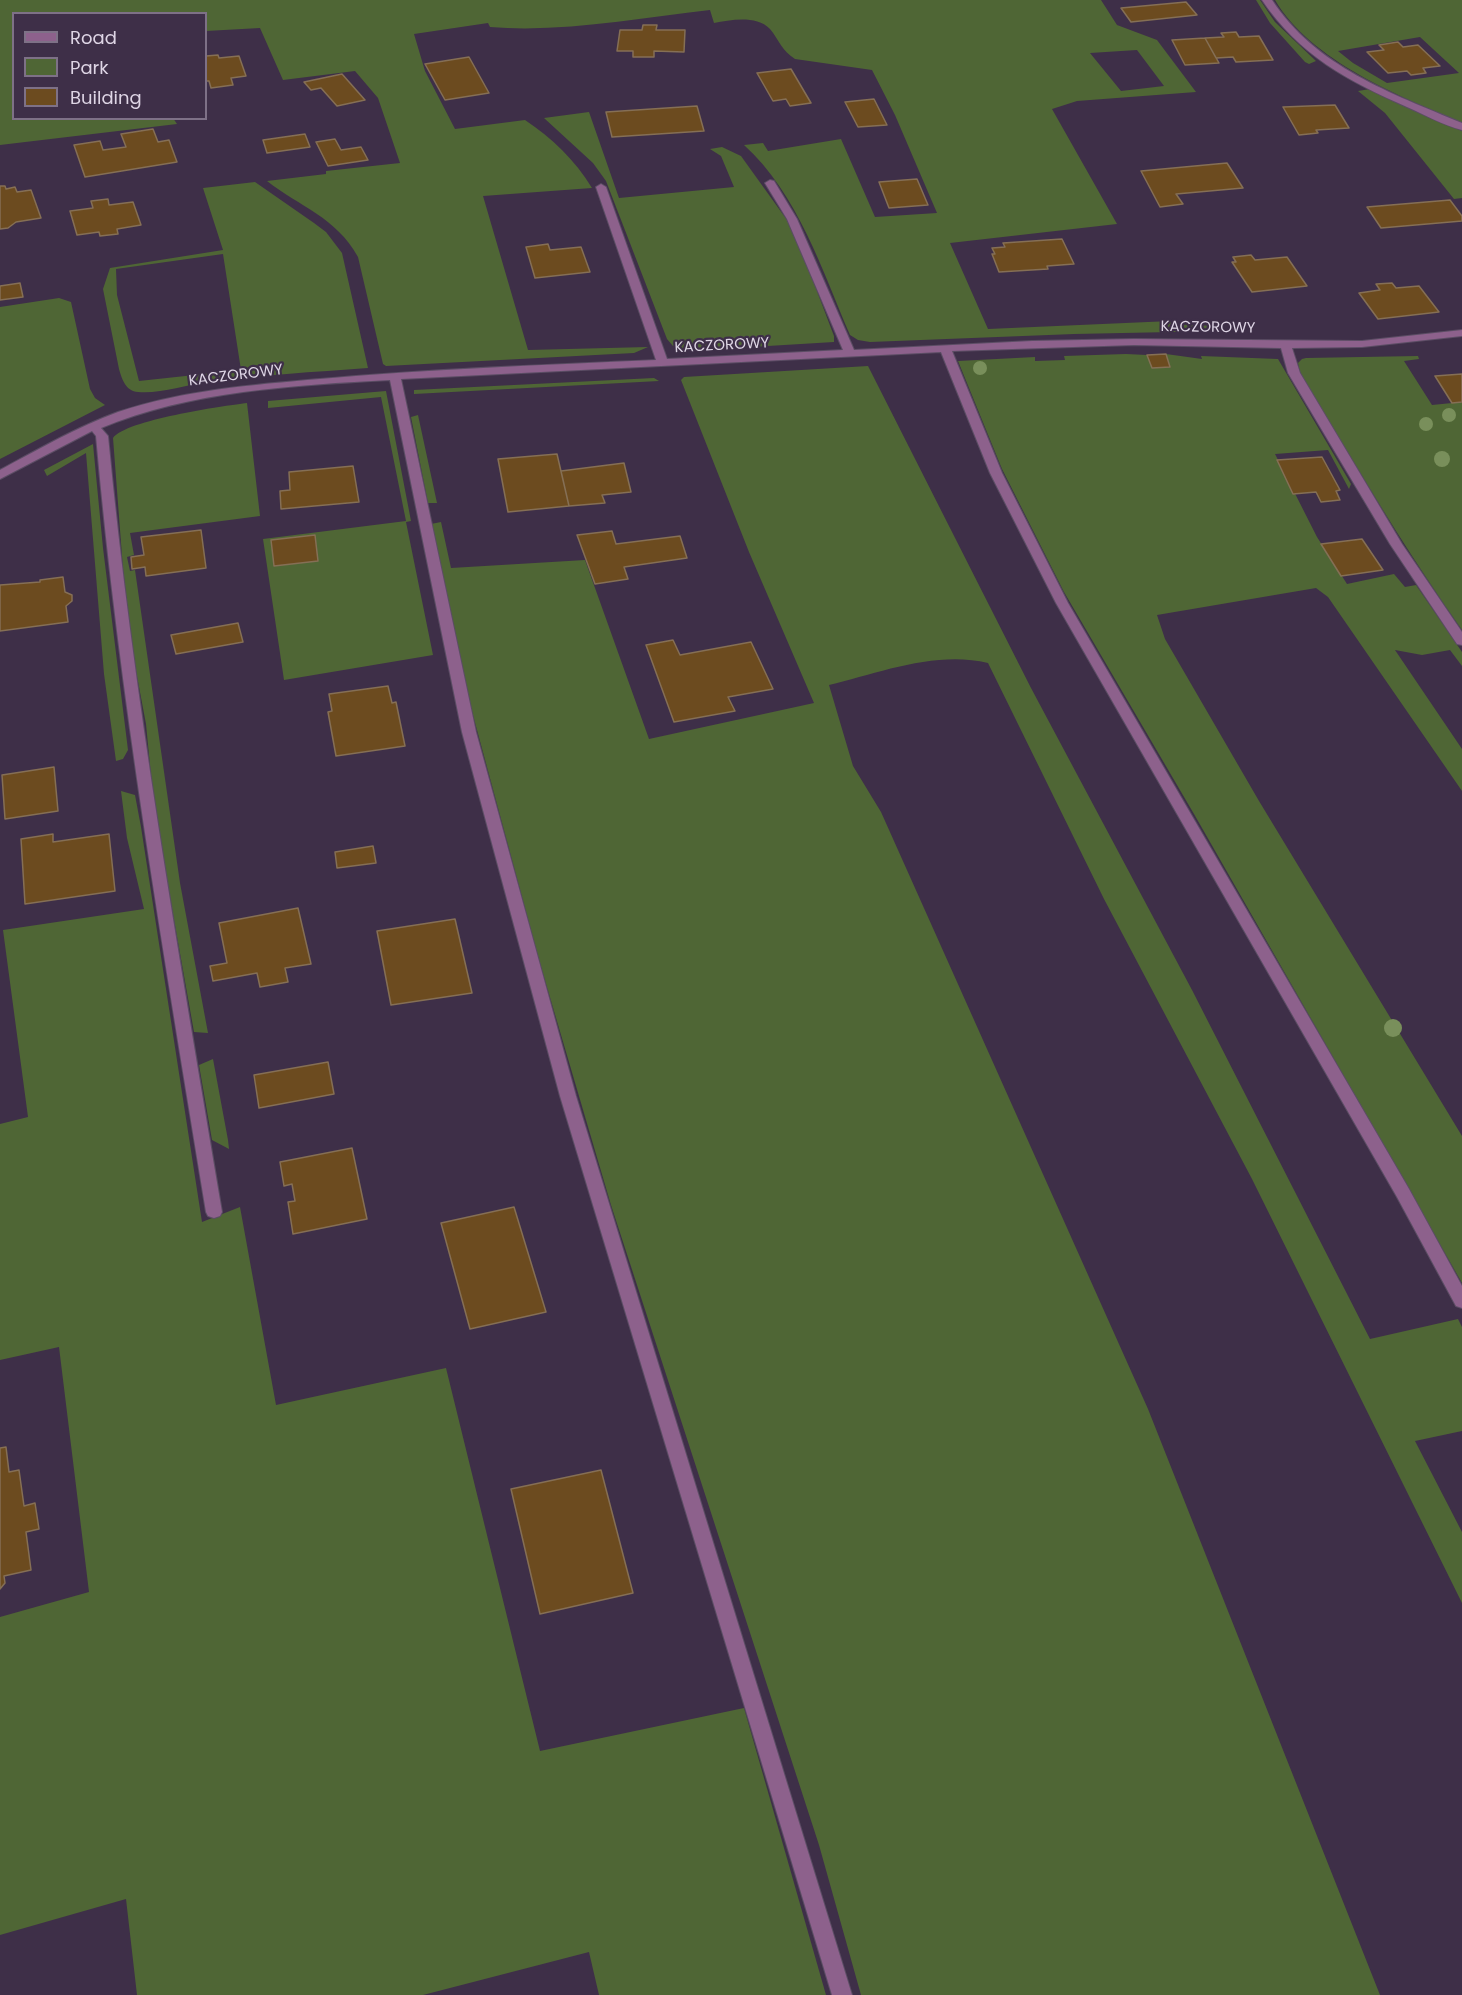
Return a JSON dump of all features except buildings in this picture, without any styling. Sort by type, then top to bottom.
[{"type":"street","points":[[1267,0],[1284,26],[1304,45],[1330,64],[1462,127]]},
{"type":"street","points":[[770,183],[792,219],[850,354]]},
{"type":"street","points":[[601,187],[663,364]]},
{"type":"street","name":"KACZOROWY","points":[[0,475],[49,446],[148,406],[193,396],[260,387],[395,376],[945,348],[1134,342],[1362,344],[1462,333]]},
{"type":"street","points":[[1286,345],[1294,373],[1391,536],[1462,640]]},
{"type":"street","points":[[945,348],[996,473],[1062,603],[1183,809],[1403,1193],[1462,1301]]},
{"type":"street","points":[[395,376],[469,732],[568,1096],[842,1995]]},
{"type":"street","points":[[94,426],[102,436],[114,566],[144,787],[214,1212]]},
{"type":"green space","points":[[0,0],[1101,0],[1117,25],[1157,40],[1196,92],[1077,101],[1052,109],[1117,224],[950,243],[988,329],[1171,321],[1172,324],[1216,326],[1221,331],[870,342],[858,340],[850,335],[807,234],[794,210],[763,165],[744,145],[763,143],[768,151],[841,139],[875,217],[937,213],[895,115],[872,70],[795,59],[764,25],[751,20],[714,23],[710,10],[545,28],[490,27],[488,23],[414,34],[425,71],[455,129],[525,120],[562,150],[592,188],[483,196],[528,350],[648,347],[634,353],[386,366],[383,364],[358,257],[349,243],[328,222],[267,181],[326,174],[326,171],[400,163],[378,98],[355,71],[283,80],[260,28],[207,31],[207,12],[12,12],[12,120],[174,120],[177,124],[0,145]],"holes":[[[1137,50],[1164,86],[1121,91],[1090,53]]]},
{"type":"green space","points":[[1256,0],[1260,0],[1275,22],[1316,61],[1309,64],[1305,62],[1270,23]]},
{"type":"green space","points":[[1275,0],[1462,0],[1462,123],[1411,101],[1358,74],[1333,59],[1291,22]],"holes":[[[1420,37],[1459,73],[1387,83],[1353,63],[1338,51]]]},
{"type":"green space","points":[[1370,89],[1462,131],[1462,198],[1454,199],[1385,113],[1358,91]]},
{"type":"green space","points":[[589,112],[619,198],[734,187],[721,156],[710,149],[722,147],[741,156],[787,220],[809,270],[834,336],[834,342],[685,351],[673,346],[667,339],[606,181],[593,163],[544,118]]},
{"type":"green space","points":[[255,182],[326,232],[342,253],[368,368],[199,383],[155,392],[130,390],[123,381],[119,369],[103,289],[110,268],[223,250],[203,188]],"holes":[[[223,254],[241,370],[139,381],[117,295],[116,269]]]},
{"type":"green space","points":[[59,298],[71,302],[90,389],[95,398],[105,405],[0,459],[0,307]]},
{"type":"green space","points":[[1166,354],[1202,359],[1201,356],[1278,359],[1351,484],[1349,489],[1328,450],[1275,454],[1317,537],[1347,584],[1394,574],[1405,587],[1416,585],[1462,652],[1462,666],[1450,650],[1422,655],[1395,650],[1462,749],[1462,791],[1328,597],[1316,588],[1157,615],[1165,639],[1259,801],[1462,1136],[1462,1283],[1194,814],[1064,592],[1002,469],[958,361],[1035,357],[1035,361],[1065,360],[1064,356],[1147,355],[1152,367],[1170,367]]},
{"type":"green space","points":[[1418,356],[1419,359],[1404,361],[1432,405],[1462,402],[1462,630],[1312,397],[1303,380],[1298,363],[1306,358]]},
{"type":"green space","points":[[868,366],[1031,688],[1192,990],[1370,1339],[1458,1319],[1462,1327],[1462,1431],[1415,1441],[1462,1532],[1462,1603],[1252,1179],[1104,899],[988,663],[949,659],[928,661],[887,669],[829,685],[853,766],[881,812],[1148,1409],[1380,1995],[861,1995],[819,1845],[611,1205],[539,960],[470,704],[431,524],[441,522],[451,568],[585,560],[649,739],[814,703],[749,552],[681,380],[684,377]]},
{"type":"green space","points":[[654,378],[659,381],[414,394],[414,390]]},
{"type":"green space","points":[[386,391],[411,521],[406,522],[433,655],[284,680],[263,539],[406,521],[381,397],[268,408],[268,401]]},
{"type":"green space","points":[[247,403],[260,516],[130,533],[134,555],[127,557],[130,571],[135,570],[180,883],[208,1033],[194,1032],[154,807],[146,724],[133,655],[123,569],[113,438],[121,431],[155,420]]},
{"type":"green space","points":[[418,415],[437,503],[428,503],[411,417]]},
{"type":"green space","points":[[93,444],[103,548],[128,750],[123,759],[116,761],[104,674],[86,453],[47,476],[44,470]]},
{"type":"green space","points":[[121,791],[135,795],[202,1222],[240,1207],[276,1405],[446,1368],[540,1751],[744,1708],[826,1995],[599,1995],[589,1952],[423,1995],[137,1995],[126,1899],[0,1935],[0,1617],[89,1592],[59,1347],[0,1360],[0,1124],[28,1117],[3,930],[144,909],[127,838]]},
{"type":"green space","points":[[213,1059],[229,1149],[212,1140],[199,1065]]}]
